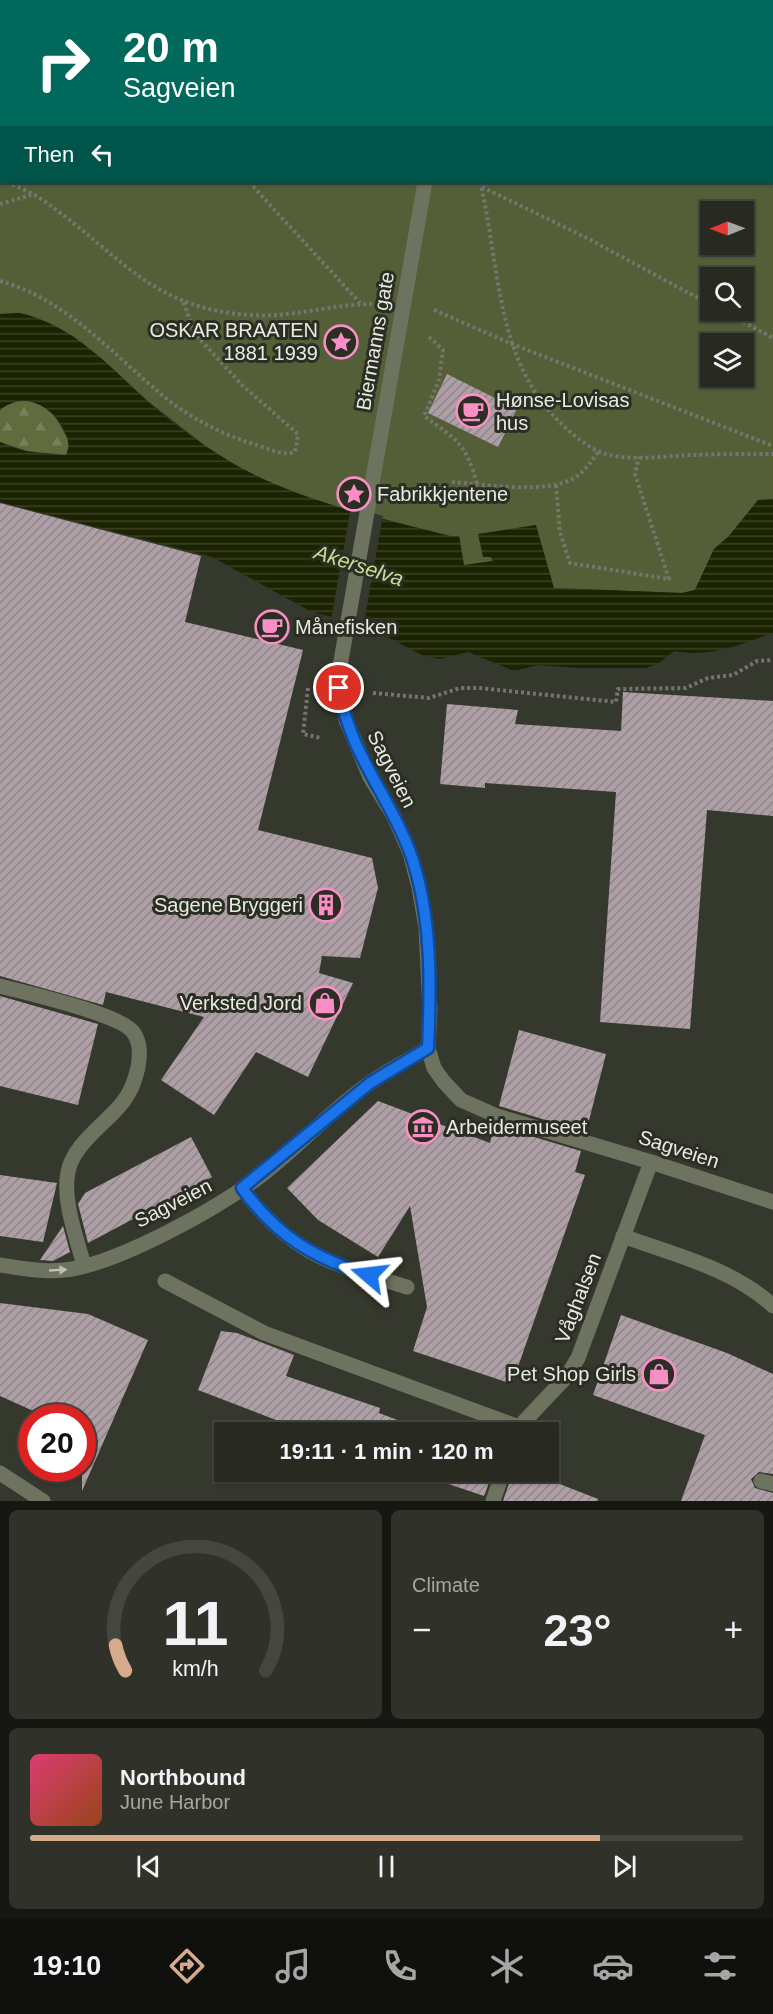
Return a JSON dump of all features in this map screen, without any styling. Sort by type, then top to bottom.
[{"type":"street","name":"Biermanns gate","points":[[369,508],[402,304],[425,183]]},
{"type":"street","name":"Sagveien","points":[[369,508],[340,665],[346,720],[370,777],[394,817],[410,853],[419,887],[427,948],[428,1048],[434,1068],[461,1100],[496,1116],[651,1162],[773,1202]]},
{"type":"street","points":[[0,986],[107,1017],[132,1031],[139,1043],[140,1054],[135,1079],[127,1099],[75,1154],[68,1172],[70,1211],[84,1266]]},
{"type":"street","name":"Sagveien","points":[[0,1265],[50,1271],[84,1266],[174,1228],[242,1188],[370,1083],[428,1048]]},
{"type":"street","name":"Våghalsen","points":[[525,1422],[567,1376],[578,1358],[651,1162]]},
{"type":"street","points":[[242,1188],[259,1211],[290,1241],[330,1264],[407,1287]]},
{"type":"street","points":[[623,1236],[734,1277],[759,1293],[773,1306]]},
{"type":"street","points":[[165,1281],[264,1333],[497,1422]]},
{"type":"street","points":[[0,1473],[42,1501]]},
{"type":"street","points":[[493,1501],[500,1482]]},
{"type":"path","points":[[9,183],[61,213],[139,278],[163,293],[183,301],[222,312],[271,316],[360,304],[402,304],[427,307],[512,344],[773,446]]},
{"type":"path","points":[[250,183],[360,304]]},
{"type":"path","points":[[480,184],[700,298]]},
{"type":"path","points":[[480,184],[495,278],[512,344],[526,375],[542,402],[574,435],[599,451],[613,456],[773,454]]},
{"type":"path","points":[[0,204],[32,195]]},
{"type":"path","points":[[0,281],[21,287],[66,313],[168,400],[206,426],[243,441],[286,454],[295,452],[298,434],[242,385],[195,334],[183,301]]},
{"type":"path","points":[[742,321],[773,338]]},
{"type":"path","points":[[426,335],[434,339],[442,350],[439,380],[424,416],[460,443],[470,458],[477,484]]},
{"type":"path","points":[[452,482],[556,485],[575,478],[584,471],[599,451]]},
{"type":"path","points":[[556,485],[560,532],[570,563],[669,579],[634,474],[639,457]]},
{"type":"path","points":[[382,695],[429,698],[460,688],[479,688],[616,702],[618,689],[686,688],[708,678],[733,675],[758,661],[773,660]]},
{"type":"shaded area","points":[[0,183],[773,183],[773,499],[758,500],[729,536],[714,549],[695,590],[682,593],[554,588],[491,557],[493,561],[464,566],[459,536],[450,536],[337,507],[289,491],[246,472],[207,447],[149,402],[101,358],[20,313],[0,314]]},
{"type":"green space","points":[[25,400],[42,406],[53,415],[70,443],[66,455],[27,451],[0,442],[0,410],[10,402]]},
{"type":"water","name":"Akerselva","points":[[20,313],[57,327],[89,348],[168,419],[235,464],[294,492],[324,502],[450,536],[459,536],[464,565],[493,561],[491,557],[483,557],[478,534],[536,525],[554,588],[682,593],[695,590],[714,549],[729,536],[758,500],[773,499],[773,633],[713,652],[674,651],[659,663],[646,668],[577,668],[538,665],[514,671],[468,652],[440,659],[424,656],[368,627],[310,611],[212,557],[0,502],[0,442],[24,451],[66,455],[68,446],[67,436],[61,424],[41,406],[28,401],[14,402],[0,410],[0,314]]},
{"type":"pier","points":[[351,507],[383,516],[363,628],[331,620]]},
{"type":"building","name":"Hønse-Lovisas hus","points":[[447,374],[517,409],[498,447],[428,413]]},
{"type":"building","points":[[0,503],[201,556],[185,622],[303,650],[258,830],[372,858],[378,888],[360,958],[322,956],[319,973],[353,983],[308,1077],[256,1052],[214,1115],[161,1080],[204,1017],[106,992],[103,1005],[0,976]]},
{"type":"building","points":[[623,692],[773,701],[773,816],[707,810],[690,1029],[600,1022],[616,792],[485,783],[485,788],[440,784],[447,704],[518,710],[515,724],[621,731]]},
{"type":"building","points":[[0,996],[98,1024],[78,1105],[0,1086]]},
{"type":"building","points":[[519,1030],[606,1054],[586,1132],[499,1106]]},
{"type":"building","points":[[378,1101],[490,1143],[494,1125],[581,1151],[575,1172],[585,1175],[512,1384],[413,1351],[427,1307],[410,1206],[378,1257],[318,1220],[287,1188]]},
{"type":"building","points":[[191,1137],[212,1177],[88,1243],[78,1204],[85,1193]]},
{"type":"building","points":[[0,1175],[57,1183],[43,1242],[0,1236]]},
{"type":"building","points":[[63,1226],[70,1252],[53,1261],[40,1260]]},
{"type":"building","points":[[0,1303],[88,1314],[148,1340],[96,1459],[96,1404],[18,1404],[0,1396]]},
{"type":"building","points":[[621,1315],[727,1353],[773,1374],[773,1474],[759,1472],[751,1479],[755,1488],[773,1493],[773,1501],[681,1501],[705,1435],[593,1395]]},
{"type":"building","points":[[221,1331],[237,1333],[294,1355],[286,1376],[380,1408],[379,1413],[403,1422],[281,1422],[198,1390]]},
{"type":"building","points":[[443,1482],[489,1482],[484,1496]]},
{"type":"building","points":[[510,1482],[555,1482],[598,1499],[598,1501],[503,1501]]},
{"type":"place","name":"OSKAR BRAATEN 1881 1939","points":[[341,342]]},
{"type":"place","name":"Hønse-Lovisas hus","points":[[473,411]]},
{"type":"place","name":"Fabrikkjentene","points":[[354,494]]},
{"type":"place","name":"Månefisken","points":[[272,627]]},
{"type":"place","name":"Sagene Bryggeri","points":[[326,905]]},
{"type":"place","name":"Verksted Jord","points":[[325,1003]]},
{"type":"place","name":"Arbeidermuseet","points":[[423,1127]]},
{"type":"place","name":"Pet Shop Girls","points":[[659,1374]]},
{"type":"route","points":[[339,688],[346,720],[356,746],[370,777],[394,817],[410,853],[419,887],[426,928],[430,1009],[428,1048],[370,1083],[259,1177],[242,1188],[259,1211],[290,1241],[330,1264],[369,1275]]}]
